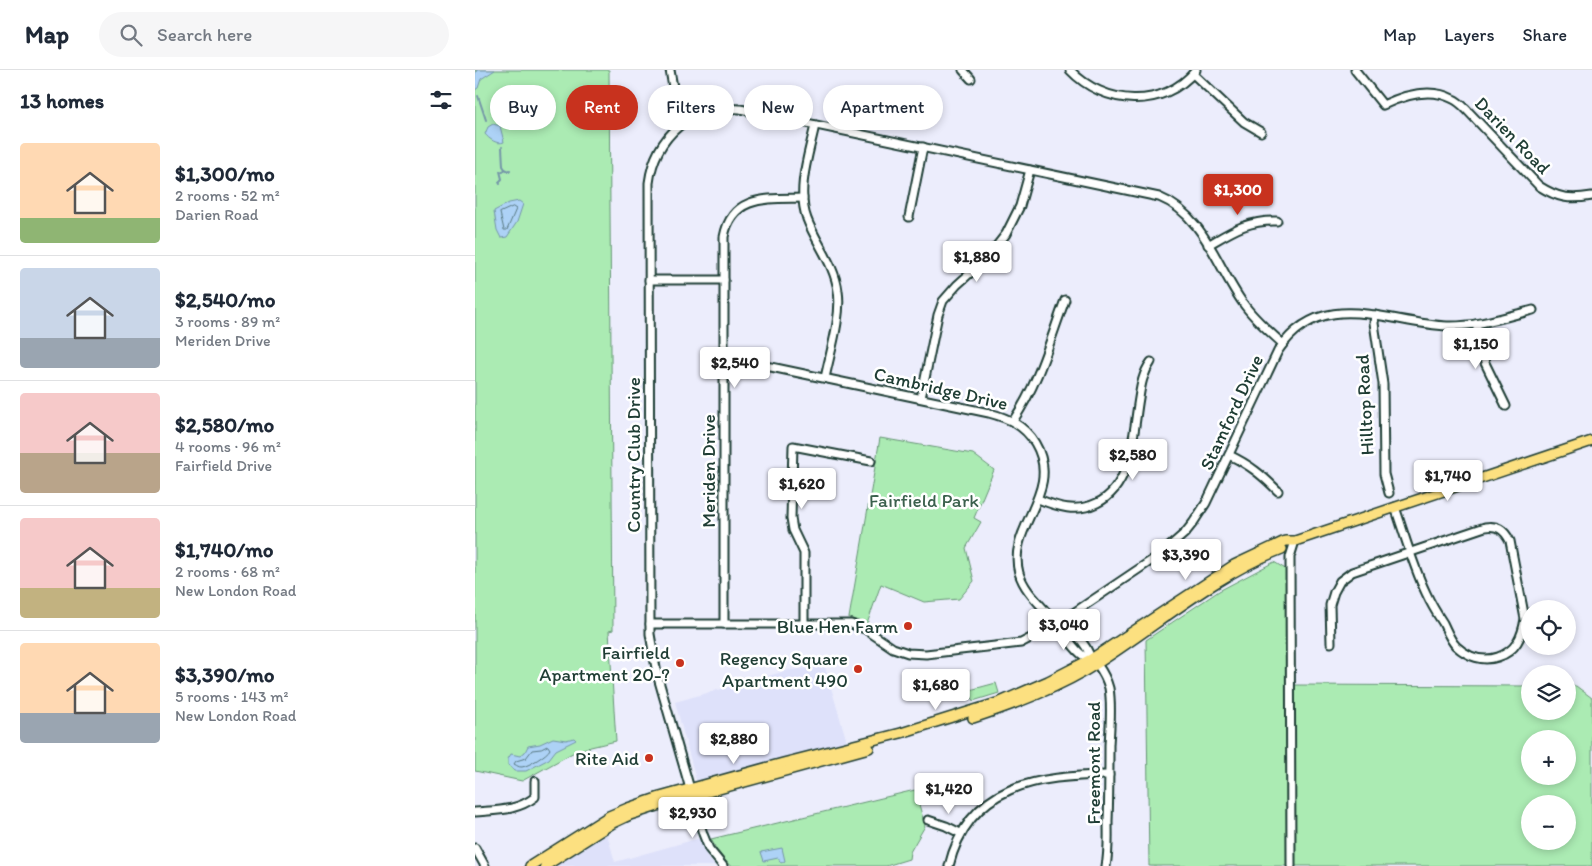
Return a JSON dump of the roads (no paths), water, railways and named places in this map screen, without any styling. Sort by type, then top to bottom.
[{"type":"main road","points":[[545,866],[613,822],[630,814],[791,761],[895,735],[958,716],[1000,702],[1094,662],[1234,565],[1285,541],[1295,541],[1592,441]]},
{"type":"main road","points":[[530,866],[609,816],[660,797],[691,793]]},
{"type":"street","points":[[670,70],[672,85]]},
{"type":"street","points":[[963,70],[971,79]]},
{"type":"street","points":[[1070,70],[1094,90],[1113,97],[1128,99],[1144,98],[1166,92],[1194,72],[1245,122],[1261,132]]},
{"type":"street","name":"Darien Road","points":[[1355,70],[1383,105],[1399,97],[1414,94],[1426,93],[1453,98],[1466,108],[1539,186],[1551,194],[1568,199],[1592,196]]},
{"type":"street","name":"Country Club Drive","points":[[734,108],[1145,194],[1165,200],[1179,207],[1190,217],[1247,309],[1283,344]]},
{"type":"street","points":[[815,125],[805,175],[803,198],[806,218],[831,267],[839,294],[838,312],[825,378]]},
{"type":"street","name":"Country Club Drive","points":[[674,130],[665,139],[652,167],[649,193],[650,624],[651,645],[657,674],[691,793]]},
{"type":"street","points":[[909,217],[923,147]]},
{"type":"street","points":[[921,398],[938,315],[943,301],[957,285],[988,257],[1006,234],[1020,206],[1030,170]]},
{"type":"street","name":"Meriden Drive","points":[[724,624],[724,237],[727,224],[735,212],[746,204],[756,200],[803,198]]},
{"type":"street","points":[[1208,245],[1245,225],[1277,221]]},
{"type":"street","points":[[649,280],[724,280]]},
{"type":"street","points":[[1013,421],[1037,380],[1065,300]]},
{"type":"street","name":"Stamford Drive","points":[[650,624],[851,624],[865,629],[893,648],[908,653],[927,654],[1021,643],[1057,624],[1176,542],[1201,513],[1271,365],[1283,344],[1304,325],[1328,314],[1351,312],[1446,326],[1476,324],[1533,310]]},
{"type":"street","name":"Hilltop Road","points":[[1375,315],[1374,323],[1383,384],[1384,474],[1389,493]]},
{"type":"street","points":[[1476,324],[1485,363],[1506,406]]},
{"type":"street","points":[[1038,499],[1059,508],[1081,508],[1101,501],[1117,487],[1126,468],[1142,380],[1151,362]]},
{"type":"street","name":"Cambridge Drive","points":[[724,363],[761,365],[989,413],[1013,421],[1031,437],[1041,458],[1043,482],[1018,551],[1019,571],[1027,590],[1057,624],[1063,634],[1081,654],[1094,662]]},
{"type":"street","points":[[804,623],[804,553],[796,536],[791,518],[793,446],[871,461]]},
{"type":"street","points":[[1229,455],[1249,465],[1278,491]]},
{"type":"street","points":[[1331,643],[1330,605],[1340,581],[1352,572],[1411,551],[1485,526],[1500,528],[1506,533],[1510,541],[1525,620],[1523,633],[1513,649],[1504,655],[1484,660],[1464,653],[1454,644],[1427,595],[1411,551],[1395,507]]},
{"type":"street","points":[[1291,866],[1290,557],[1295,541]]},
{"type":"street","name":"Freemont Road","points":[[1094,662],[1106,680],[1109,692],[1108,851],[1106,866]]},
{"type":"street","points":[[949,866],[960,833],[970,820],[981,808],[1008,790],[1053,778],[1109,775]]},
{"type":"street","points":[[475,812],[510,809],[526,804],[535,797],[535,781]]},
{"type":"street","points":[[691,793],[707,845],[723,866]]},
{"type":"street","points":[[928,820],[947,826],[960,833]]},
{"type":"street","points":[[475,848],[485,866]]},
{"type":"water","points":[[477,70],[495,70],[481,79],[478,88],[475,90],[475,74]]},
{"type":"water","points":[[490,126],[490,130],[501,130],[504,142],[491,140],[485,134]]},
{"type":"water","points":[[519,201],[523,204],[517,222],[507,237],[501,238],[497,230],[494,211],[509,203]]},
{"type":"water","points":[[553,738],[566,740],[574,738],[576,740],[556,750],[549,759],[526,771],[515,771],[508,765],[508,759],[511,754],[520,756],[528,746],[540,744]]},
{"type":"water","points":[[782,848],[785,861],[781,863],[778,858],[764,861],[761,852]]},
{"type":"waterway","points":[[478,96],[486,120]]},
{"type":"waterway","points":[[502,147],[503,166],[505,169]]},
{"type":"waterway","points":[[500,184],[499,182],[502,179],[500,171],[510,170]]},
{"type":"place","name":"Blue Hen Farm","points":[[908,626]]},
{"type":"place","name":"Fairfield Apartment 20-?","points":[[680,663]]},
{"type":"place","name":"Regency Square Apartment 490","points":[[858,669]]},
{"type":"place","name":"Rite Aid","points":[[649,758]]},
{"type":"park label","name":"Fairfield Park","points":[[924,500]]}]
